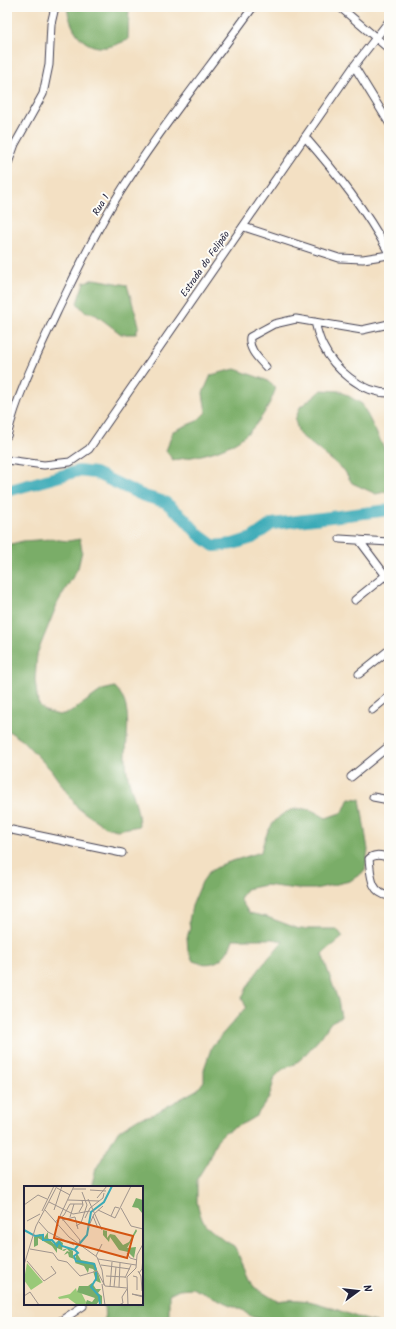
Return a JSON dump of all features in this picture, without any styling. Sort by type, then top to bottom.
[{"type":"street","points":[[7,166],[15,144],[44,94],[49,64],[51,24],[55,7]]},
{"type":"street","name":"Rua 1","points":[[7,436],[14,410],[33,362],[87,250],[114,201],[253,7]]},
{"type":"street","points":[[340,7],[389,49]]},
{"type":"street","name":"Estrada do Felipão","points":[[7,460],[44,465],[70,462],[89,449],[354,66],[389,21]]},
{"type":"street","points":[[354,66],[389,123]]},
{"type":"street","points":[[244,227],[339,258],[363,259],[389,254],[370,219],[339,176],[305,137]]},
{"type":"street","points":[[266,367],[257,357],[249,344],[250,337],[274,324],[296,319],[362,330],[389,324]]},
{"type":"street","points":[[315,322],[323,346],[336,367],[362,386],[381,393],[389,393]]},
{"type":"street","points":[[340,539],[389,542]]},
{"type":"street","points":[[355,600],[387,578],[359,540]]},
{"type":"street","points":[[359,674],[389,650]]},
{"type":"street","points":[[372,710],[389,696]]},
{"type":"street","points":[[351,777],[389,746]]},
{"type":"street","points":[[373,797],[389,800]]},
{"type":"street","points":[[7,829],[122,853]]},
{"type":"street","points":[[389,857],[376,855],[369,859],[372,883],[381,895],[389,896]]},
{"type":"street","points":[[59,1322],[83,1306]]},
{"type":"green space","points":[[67,7],[129,7],[128,40],[107,47],[91,45],[84,41],[74,30]]},
{"type":"green space","points":[[95,279],[127,285],[139,325],[136,334],[121,334],[96,315],[84,311],[77,303],[84,282]]},
{"type":"green space","points":[[235,369],[266,380],[276,388],[268,406],[259,420],[249,432],[224,448],[192,457],[173,460],[166,451],[173,431],[197,421],[206,412],[203,393],[211,375]]},
{"type":"green space","points":[[322,390],[340,391],[362,404],[384,448],[389,466],[389,491],[376,494],[352,483],[344,470],[299,434],[295,420],[300,407]]},
{"type":"green space","points":[[51,539],[68,541],[80,539],[82,551],[78,568],[58,602],[37,654],[35,680],[38,703],[45,711],[59,715],[71,712],[102,690],[115,687],[121,695],[127,713],[126,763],[128,779],[137,810],[139,826],[117,830],[105,827],[78,808],[51,770],[22,740],[7,730],[7,545],[23,541]]},
{"type":"green space","points":[[349,798],[360,799],[368,850],[365,871],[350,881],[315,889],[297,889],[265,885],[246,889],[240,899],[249,913],[267,917],[299,929],[337,929],[343,937],[322,954],[338,1000],[341,1017],[331,1022],[321,1037],[301,1059],[293,1065],[283,1069],[275,1077],[269,1098],[256,1116],[225,1132],[217,1140],[208,1161],[197,1179],[197,1202],[200,1214],[205,1224],[224,1240],[234,1246],[254,1287],[277,1301],[304,1300],[377,1322],[279,1322],[252,1317],[243,1310],[192,1288],[179,1289],[169,1294],[169,1318],[204,1319],[205,1322],[105,1322],[104,1305],[143,1305],[143,1186],[91,1186],[96,1169],[118,1131],[139,1118],[152,1115],[198,1089],[204,1081],[204,1069],[212,1046],[246,1007],[242,998],[250,982],[283,941],[273,939],[233,939],[227,952],[219,960],[207,964],[193,961],[188,951],[187,937],[190,928],[189,921],[192,906],[202,882],[209,872],[223,864],[261,852],[270,827],[281,815],[288,811],[308,809],[326,818],[343,812]]},
{"type":"waterway","points":[[7,491],[78,471],[95,473],[144,496],[165,502],[183,517],[199,535],[214,546],[233,544],[252,538],[272,524],[389,510]]}]
